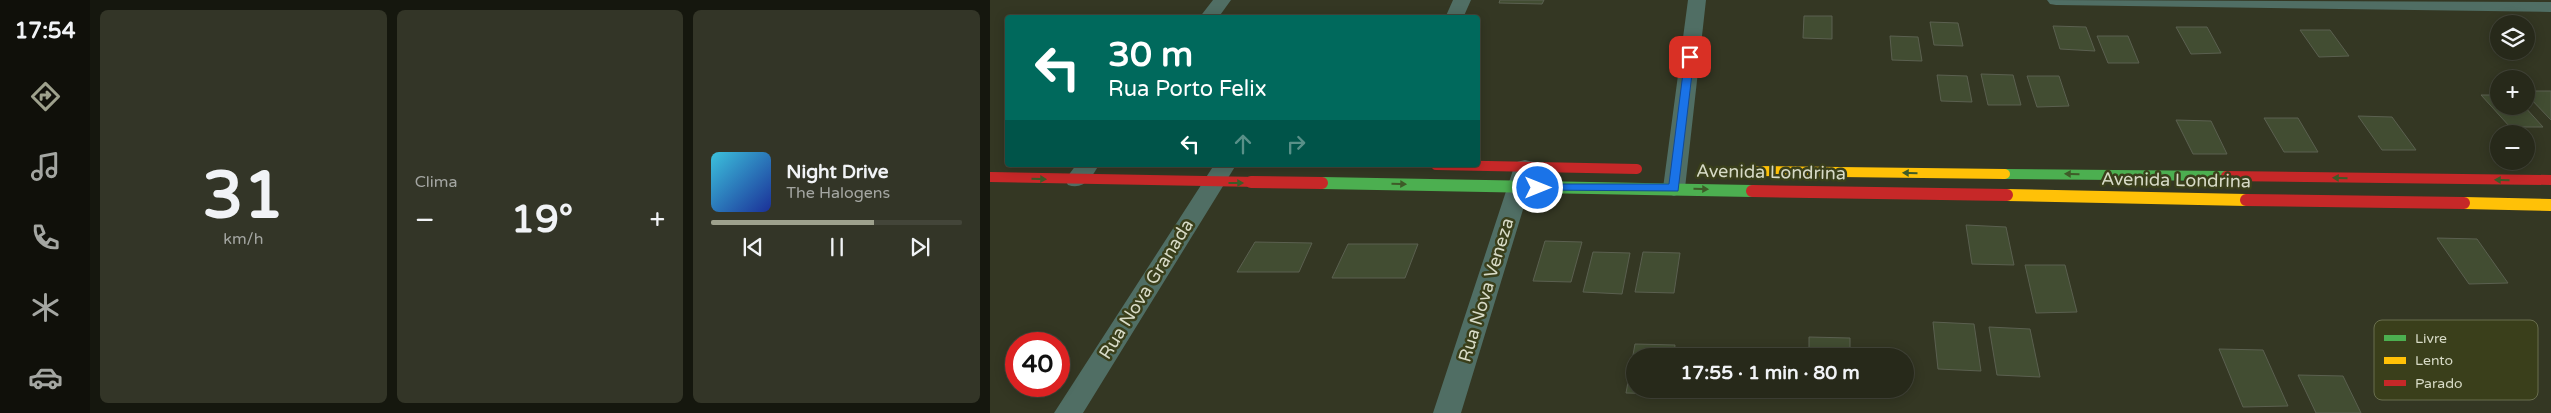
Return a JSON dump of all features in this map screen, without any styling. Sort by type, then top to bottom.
[{"type":"street","points":[[1210,15],[1222,0]]},
{"type":"street","points":[[1455,15],[1462,0]]},
{"type":"street","points":[[1675,174],[1697,0]]},
{"type":"street","points":[[2056,0],[2551,7]]},
{"type":"street","name":"Avenida Londrina","points":[[1449,167],[1522,178],[1647,169]]},
{"type":"street","name":"Avenida Londrina","points":[[1745,171],[2551,180]]},
{"type":"street","name":"Avenida Londrina","points":[[990,178],[1082,172],[1522,178],[1675,174],[2551,205]]},
{"type":"street","name":"Rua Nova Granada","points":[[1068,413],[1219,174]]},
{"type":"street","name":"Rua Nova Veneza","points":[[1447,413],[1522,178]]},
{"type":"building","points":[[1500,0],[1544,0],[1542,4],[1499,3]]},
{"type":"building","points":[[1804,16],[1832,16],[1832,39],[1803,38]]},
{"type":"building","points":[[1930,22],[1958,23],[1963,46],[1934,45]]},
{"type":"building","points":[[2053,26],[2086,27],[2095,51],[2060,49]]},
{"type":"building","points":[[2176,27],[2207,27],[2221,53],[2191,54]]},
{"type":"building","points":[[2300,30],[2330,30],[2349,56],[2319,57]]},
{"type":"building","points":[[1890,36],[1918,37],[1922,61],[1892,60]]},
{"type":"building","points":[[2097,36],[2128,36],[2139,63],[2108,63]]},
{"type":"building","points":[[1981,74],[2013,75],[2021,105],[1988,105]]},
{"type":"building","points":[[1937,75],[1967,76],[1972,102],[1941,101]]},
{"type":"building","points":[[2027,76],[2059,76],[2069,106],[2037,107]]},
{"type":"building","points":[[2535,91],[2551,91],[2551,120],[2535,103]]},
{"type":"building","points":[[2481,95],[2490,95],[2490,105]]},
{"type":"building","points":[[2499,115],[2532,115],[2543,127],[2535,127],[2535,125],[2508,125]]},
{"type":"building","points":[[2358,116],[2392,117],[2416,150],[2382,150]]},
{"type":"building","points":[[2264,118],[2298,118],[2318,152],[2284,152]]},
{"type":"building","points":[[2176,120],[2211,121],[2227,154],[2193,154]]},
{"type":"building","points":[[1966,225],[2006,227],[2014,265],[1972,264]]},
{"type":"building","points":[[2437,238],[2477,239],[2508,283],[2469,284]]},
{"type":"building","points":[[1545,241],[1582,242],[1571,282],[1533,281]]},
{"type":"building","points":[[1255,242],[1312,243],[1299,272],[1237,272]]},
{"type":"building","points":[[1348,244],[1418,244],[1405,278],[1332,278]]},
{"type":"building","points":[[1593,252],[1630,253],[1622,294],[1583,292]]},
{"type":"building","points":[[1643,252],[1680,253],[1674,293],[1635,292]]},
{"type":"building","points":[[2025,265],[2065,265],[2077,312],[2036,313]]},
{"type":"building","points":[[1933,322],[1974,324],[1981,371],[1938,369]]},
{"type":"building","points":[[1989,327],[2030,329],[2040,377],[1997,375]]},
{"type":"building","points":[[1809,337],[1850,338],[1850,348],[1809,348]]},
{"type":"building","points":[[1635,344],[1675,345],[1675,348],[1634,348]]},
{"type":"building","points":[[2219,349],[2263,350],[2288,406],[2243,407]]},
{"type":"building","points":[[2298,375],[2343,376],[2361,413],[2316,413]]},
{"type":"traffic: fast","points":[[2005,174],[2226,176]]},
{"type":"traffic: fast","points":[[1322,183],[1752,191]]},
{"type":"traffic: slow","points":[[1758,171],[2005,174]]},
{"type":"traffic: slow","points":[[2007,195],[2246,200]]},
{"type":"traffic: slow","points":[[2464,203],[2551,205]]},
{"type":"traffic: jam","points":[[1480,166],[1637,169]]},
{"type":"traffic: jam","points":[[2226,176],[2551,180]]},
{"type":"traffic: jam","points":[[990,177],[1322,183]]},
{"type":"traffic: jam","points":[[1752,191],[2007,195]]},
{"type":"traffic: jam","points":[[2246,200],[2464,203]]},
{"type":"route","points":[[1538,188],[1674,188],[1690,57]]}]
